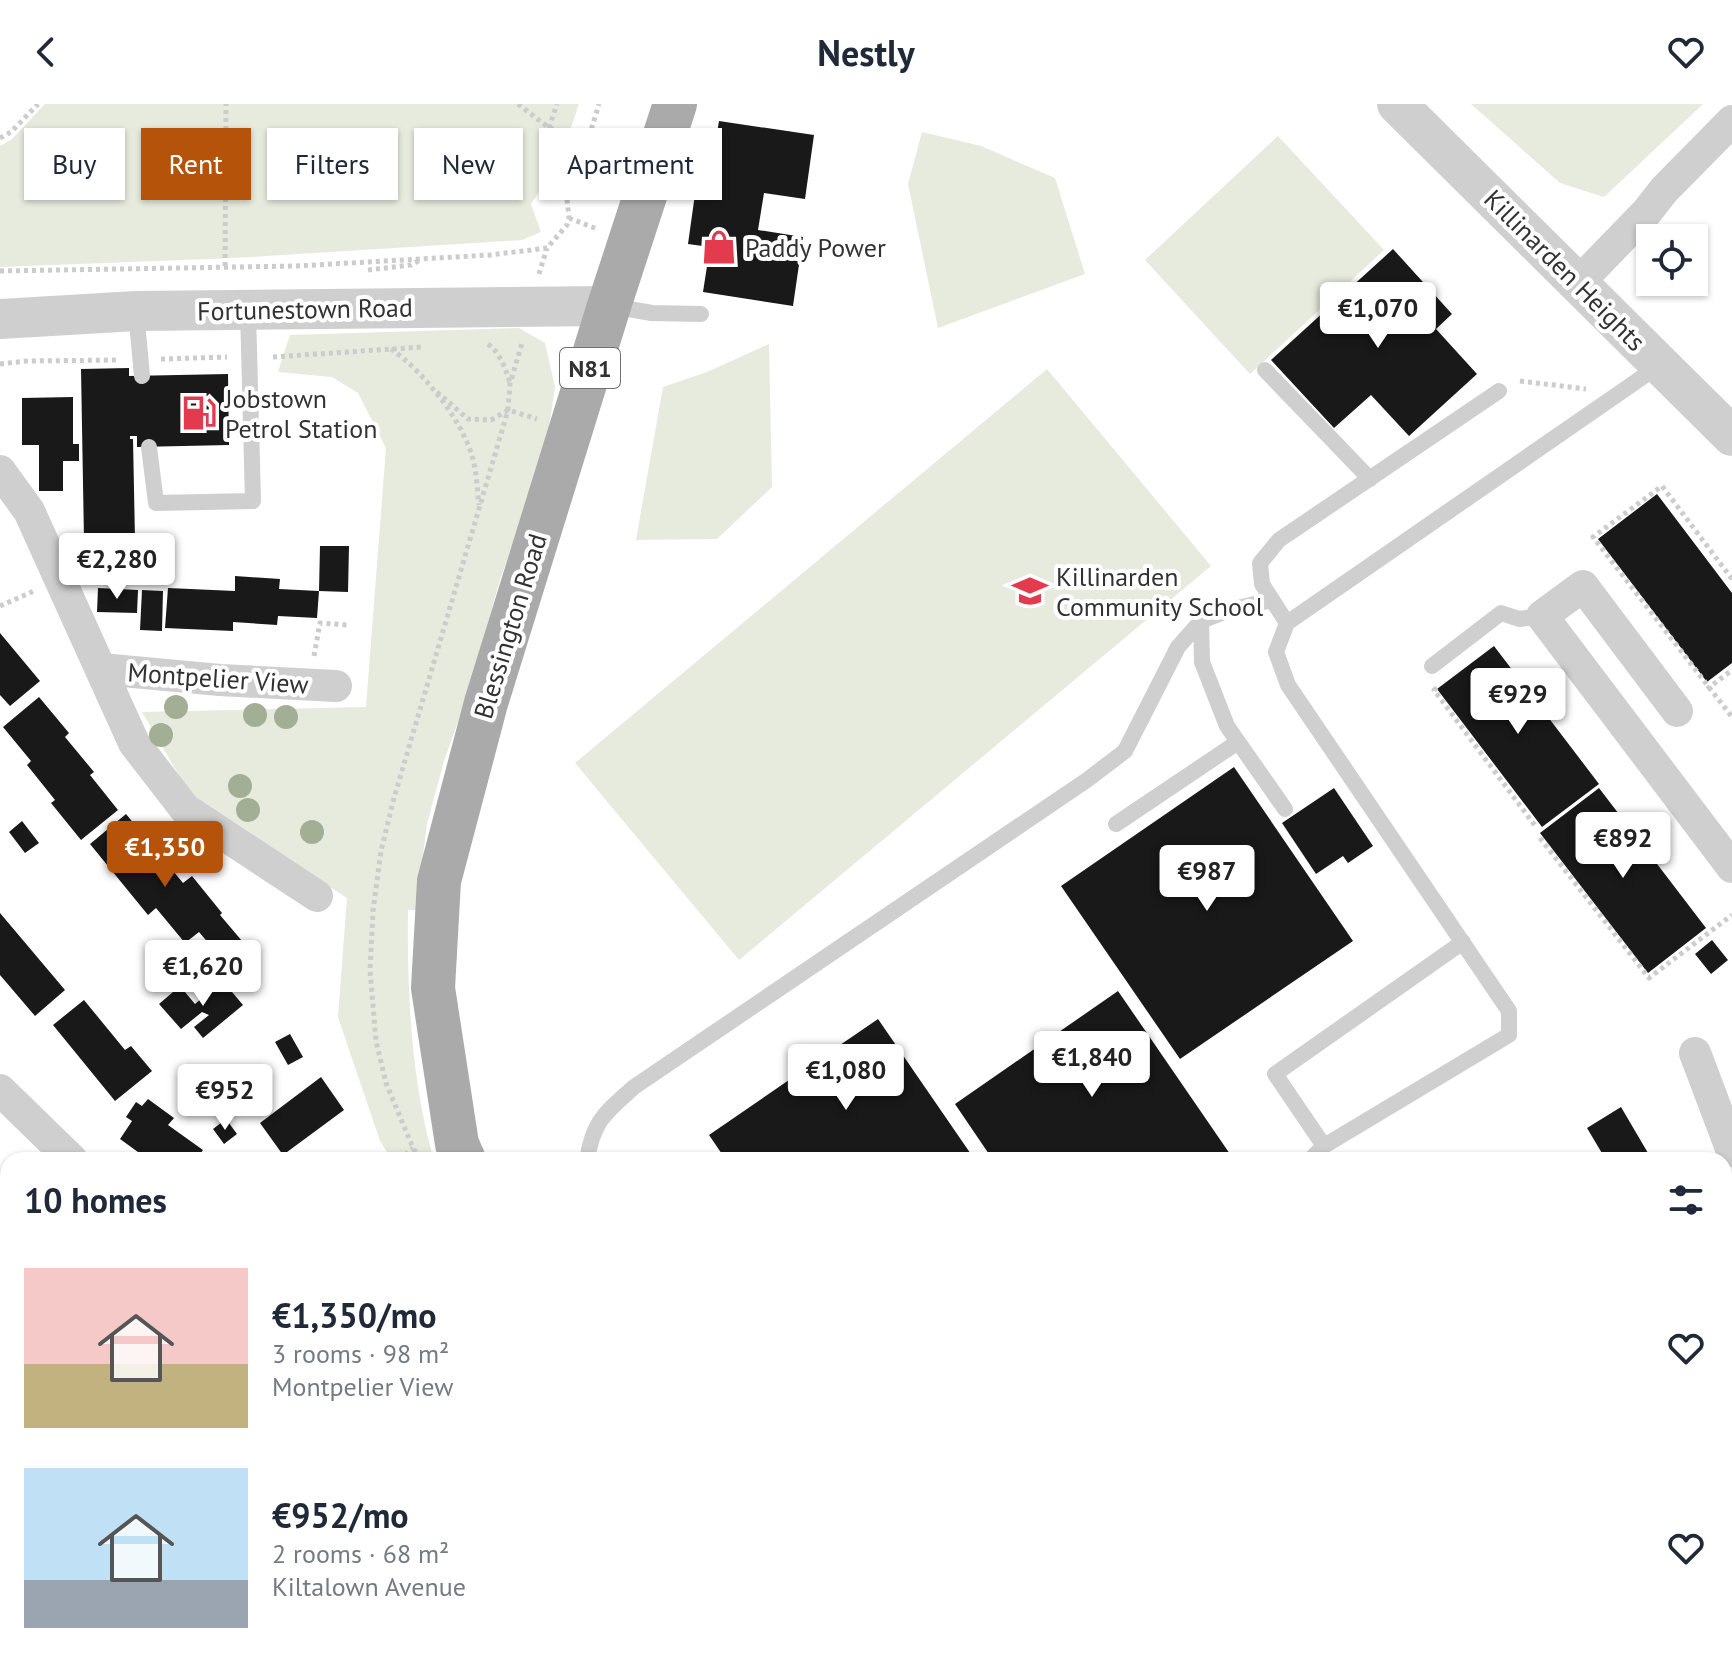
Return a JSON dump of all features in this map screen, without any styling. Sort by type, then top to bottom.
[{"type":"main road","name":"Blessington Road","points":[[460,1152],[433,988],[439,881],[486,703],[675,104]]},
{"type":"street","name":"Killinarden Heights","points":[[1397,104],[1732,436]]},
{"type":"street","points":[[1578,283],[1732,121]]},
{"type":"street","name":"Fortunestown Road","points":[[0,319],[136,311],[609,306]]},
{"type":"street","name":"Montpelier View","points":[[0,471],[29,511],[134,743],[185,809],[317,896]]},
{"type":"street","points":[[1677,711],[1583,586],[1542,616],[1732,867]]},
{"type":"street","name":"Montpelier View","points":[[101,669],[336,686]]},
{"type":"street","points":[[1695,1053],[1732,1151]]},
{"type":"street","points":[[0,1090],[64,1152]]},
{"type":"lane","points":[[609,306],[652,313],[701,314]]},
{"type":"lane","points":[[149,447],[156,503],[253,501],[248,309]]},
{"type":"lane","points":[[136,311],[142,376]]},
{"type":"lane","points":[[1318,1152],[1509,1035],[1509,1011],[1288,685],[1276,652],[1287,623],[1660,364]]},
{"type":"lane","points":[[1265,370],[1370,479]]},
{"type":"lane","points":[[1287,623],[1262,584],[1260,563],[1279,540],[1499,391]]},
{"type":"lane","points":[[588,1152],[591,1136],[606,1112],[634,1087],[1074,789],[1125,751],[1178,647],[1201,621],[1229,610],[1272,600]]},
{"type":"lane","points":[[1432,666],[1501,613],[1519,619],[1542,616]]},
{"type":"lane","points":[[1201,621],[1202,662],[1227,726],[1285,809]]},
{"type":"lane","points":[[1116,824],[1238,742]]},
{"type":"lane","points":[[1324,1146],[1275,1074],[1463,942]]},
{"type":"path","points":[[0,138],[11,132],[38,104]]},
{"type":"path","points":[[225,266],[226,104]]},
{"type":"path","points":[[518,104],[549,128],[557,104]]},
{"type":"path","points":[[592,128],[599,104]]},
{"type":"path","points":[[537,279],[547,248],[567,225],[567,200]]},
{"type":"path","points":[[569,218],[609,233]]},
{"type":"path","points":[[0,271],[297,266],[490,255],[547,248]]},
{"type":"path","points":[[416,1152],[386,1083],[376,1041],[370,970],[373,911],[381,851],[394,798],[508,410],[510,384],[524,334]]},
{"type":"path","points":[[485,343],[494,349],[503,363],[510,384]]},
{"type":"path","points":[[248,358],[390,349],[404,358],[463,430],[473,458],[479,510]]},
{"type":"path","points":[[1499,391],[1515,380],[1590,389]]},
{"type":"path","points":[[430,386],[468,419],[491,420],[508,410],[538,419]]},
{"type":"path","points":[[1732,579],[1662,486],[1593,537],[1732,717]]},
{"type":"path","points":[[0,606],[35,591]]},
{"type":"path","points":[[1709,687],[1732,670]]},
{"type":"path","points":[[1445,682],[1434,690],[1536,827]]},
{"type":"path","points":[[1540,838],[1649,978],[1732,915]]},
{"type":"path","points":[[408,1152],[413,1148]]},
{"type":"shaded area","points":[[45,104],[579,104],[571,128],[539,128],[539,192],[531,204],[541,232],[522,240],[234,258],[0,267],[0,146],[11,140]]},
{"type":"shaded area","points":[[1471,104],[1703,104],[1604,197],[1560,183]]},
{"type":"shaded area","points":[[922,132],[981,146],[1055,178],[1085,274],[938,328],[908,184]]},
{"type":"shaded area","points":[[1278,136],[1384,250],[1250,374],[1145,260]]},
{"type":"shaded area","points":[[519,328],[545,343],[555,387],[546,448],[500,580],[466,699],[444,761],[427,824],[416,910],[408,910],[408,972],[415,1068],[432,1152],[387,1152],[380,1141],[338,1017],[347,898],[194,801],[142,712],[366,707],[386,448],[358,393],[332,377],[278,372],[290,335]]},
{"type":"shaded area","points":[[769,344],[772,487],[717,539],[636,540],[663,387],[707,372]]},
{"type":"shaded area","points":[[1047,369],[1211,566],[739,960],[575,763]]},
{"type":"building","points":[[719,121],[814,135],[805,199],[764,193],[758,230],[803,237],[793,306],[703,292],[710,247],[688,244],[694,200],[722,200],[722,128],[718,128]]},
{"type":"building","points":[[1393,249],[1452,314],[1436,329],[1477,374],[1409,436],[1371,395],[1334,428],[1271,360]]},
{"type":"building","points":[[129,368],[129,376],[228,374],[229,445],[137,447],[137,436],[130,436],[133,439],[135,539],[84,540],[81,369]]},
{"type":"building","points":[[73,397],[73,444],[79,444],[79,461],[63,461],[63,491],[39,491],[39,445],[22,445],[22,398]]},
{"type":"building","points":[[1657,494],[1732,593],[1732,663],[1707,682],[1598,539]]},
{"type":"building","points":[[320,546],[349,546],[348,592],[319,591]]},
{"type":"building","points":[[235,576],[280,579],[279,589],[319,591],[317,618],[278,616],[277,625],[233,622],[233,631],[165,628],[168,588],[235,591]]},
{"type":"building","points":[[98,588],[138,590],[137,613],[97,612]]},
{"type":"building","points":[[142,590],[163,591],[162,631],[140,630]]},
{"type":"building","points":[[0,633],[40,681],[10,706],[0,695]]},
{"type":"building","points":[[1494,646],[1599,784],[1542,827],[1437,689]]},
{"type":"building","points":[[39,697],[69,733],[65,737],[94,772],[90,775],[118,810],[81,840],[51,803],[55,800],[27,765],[31,761],[3,727]]},
{"type":"building","points":[[1234,767],[1353,941],[1180,1059],[1061,886]]},
{"type":"building","points":[[1334,788],[1373,846],[1348,863],[1343,856],[1316,874],[1282,823]]},
{"type":"building","points":[[1599,788],[1706,928],[1648,973],[1540,833]]},
{"type":"building","points":[[126,814],[183,883],[192,876],[248,948],[227,965],[199,932],[185,943],[156,908],[148,915],[90,844]]},
{"type":"building","points":[[22,821],[39,843],[25,853],[9,832]]},
{"type":"building","points":[[0,913],[65,990],[35,1016],[0,975]]},
{"type":"building","points":[[1712,940],[1728,960],[1711,974],[1695,954]]},
{"type":"building","points":[[225,979],[243,1005],[203,1038],[194,1027],[209,1015],[202,1012],[181,1029],[159,1004],[180,986],[195,1004]]},
{"type":"building","points":[[1118,991],[1229,1152],[988,1152],[955,1104]]},
{"type":"building","points":[[84,1000],[125,1050],[131,1046],[152,1071],[115,1101],[53,1025]]},
{"type":"building","points":[[878,1019],[969,1152],[721,1152],[709,1135]]},
{"type":"building","points":[[290,1034],[303,1057],[288,1065],[275,1042]]},
{"type":"building","points":[[321,1077],[344,1110],[287,1152],[281,1152],[260,1123]]},
{"type":"building","points":[[148,1099],[174,1118],[168,1125],[203,1150],[202,1152],[138,1152],[120,1139],[132,1121],[126,1117],[136,1102],[142,1106]]},
{"type":"building","points":[[1621,1107],[1647,1152],[1601,1152],[1587,1128]]},
{"type":"building","points":[[226,1119],[237,1134],[224,1144],[213,1129]]},
{"type":"place","name":"Paddy Power","points":[[719,247]]},
{"type":"place","name":"Jobstown Petrol Station","points":[[199,413]]},
{"type":"place","name":"Killinarden Community School","points":[[1030,591]]}]
